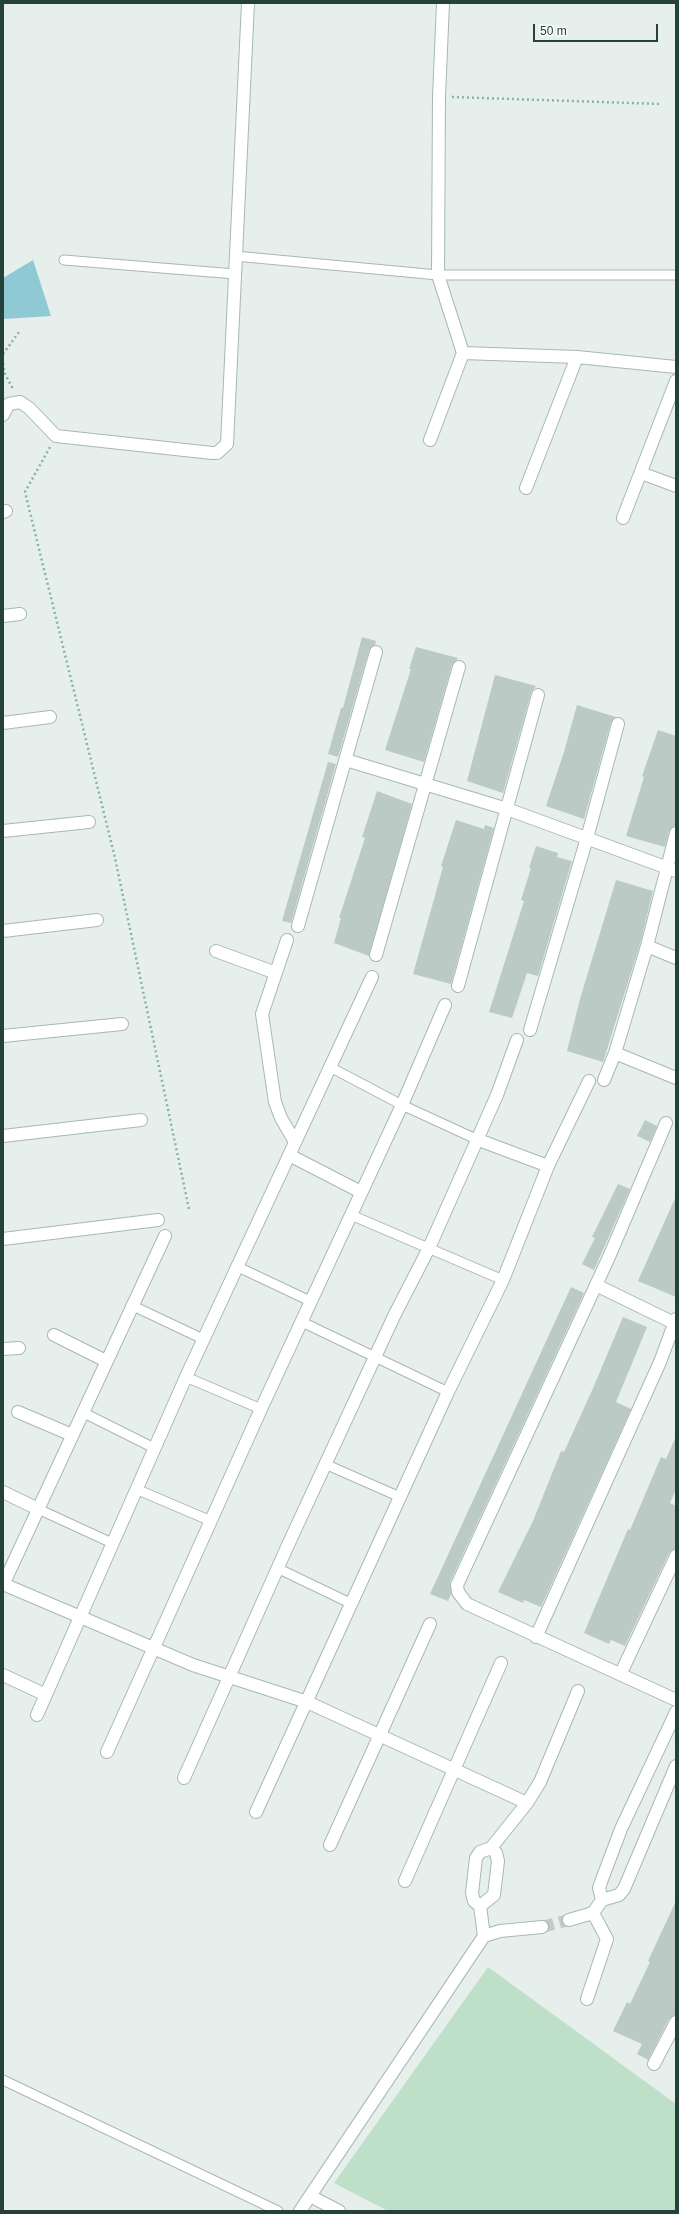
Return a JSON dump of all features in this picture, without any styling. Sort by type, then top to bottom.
[{"type":"street","points":[[3,415],[9,404],[20,402],[29,408],[56,436],[212,453],[217,453],[227,444],[248,3]]},
{"type":"street","points":[[430,440],[463,353],[438,275],[439,96],[443,3]]},
{"type":"street","points":[[463,353],[578,357],[676,367]]},
{"type":"street","points":[[526,488],[578,357]]},
{"type":"street","points":[[623,518],[676,381]]},
{"type":"street","points":[[641,473],[676,486]]},
{"type":"street","points":[[3,616],[20,614]]},
{"type":"street","points":[[298,926],[376,652]]},
{"type":"street","points":[[376,955],[424,784],[459,667]]},
{"type":"street","points":[[458,986],[538,695]]},
{"type":"street","points":[[3,722],[50,717]]},
{"type":"street","points":[[530,1030],[587,838],[618,724]]},
{"type":"street","points":[[346,760],[507,809],[671,869]]},
{"type":"street","points":[[3,831],[89,822]]},
{"type":"street","points":[[604,1080],[615,1052],[671,869],[676,833]]},
{"type":"street","points":[[3,931],[97,920]]},
{"type":"street","points":[[287,940],[262,1014],[276,1102],[281,1118],[295,1142]]},
{"type":"street","points":[[647,946],[676,958]]},
{"type":"street","points":[[216,951],[276,973]]},
{"type":"street","points":[[37,1716],[79,1616],[186,1376],[372,977]]},
{"type":"street","points":[[107,1752],[261,1409],[302,1322],[310,1301],[402,1105],[445,1005]]},
{"type":"street","points":[[3,1036],[122,1024]]},
{"type":"street","points":[[184,1778],[325,1464],[429,1248],[476,1139],[497,1095],[517,1040]]},
{"type":"street","points":[[615,1052],[676,1078]]},
{"type":"street","points":[[256,1812],[448,1392],[503,1280],[548,1166],[589,1081]]},
{"type":"street","points":[[3,1136],[140,1120]]},
{"type":"street","points":[[666,1123],[596,1285],[457,1585],[458,1592],[467,1604],[676,1700]]},
{"type":"street","points":[[476,1139],[548,1166]]},
{"type":"street","points":[[289,1155],[361,1192]]},
{"type":"street","points":[[3,1239],[158,1220]]},
{"type":"street","points":[[165,1236],[131,1305],[3,1585],[193,1665],[230,1675],[307,1702],[527,1803]]},
{"type":"street","points":[[536,1636],[657,1369],[675,1322],[596,1285]]},
{"type":"street","points":[[54,1335],[106,1361]]},
{"type":"street","points":[[3,1349],[19,1348]]},
{"type":"street","points":[[18,1412],[72,1435]]},
{"type":"street","points":[[3,1492],[38,1509]]},
{"type":"street","points":[[621,1674],[676,1556]]},
{"type":"street","points":[[330,1845],[430,1624]]},
{"type":"street","points":[[405,1881],[453,1769],[501,1663]]},
{"type":"street","points":[[3,1675],[46,1695]]},
{"type":"street","points":[[484,1936],[480,1906],[474,1901],[472,1894],[476,1858],[480,1852],[491,1848],[527,1803],[540,1782],[578,1691]]},
{"type":"street","points":[[602,1900],[599,1888],[600,1882],[621,1829],[676,1712]]},
{"type":"street","points":[[569,1920],[593,1913],[602,1900],[619,1895],[624,1889],[676,1766]]},
{"type":"street","points":[[480,1906],[494,1895],[498,1861],[496,1853],[491,1848]]},
{"type":"street","points":[[587,1999],[607,1939],[593,1913]]},
{"type":"street","points":[[300,2211],[484,1936],[500,1931],[542,1927]]},
{"type":"street","points":[[654,2064],[676,2022]]},
{"type":"street","points":[[310,2196],[339,2211]]},
{"type":"lane","points":[[235,256],[438,275],[676,275]]},
{"type":"lane","points":[[64,260],[234,274]]},
{"type":"lane","points":[[330,1067],[402,1105],[476,1139]]},
{"type":"lane","points":[[351,1215],[503,1280]]},
{"type":"lane","points":[[236,1266],[310,1301]]},
{"type":"lane","points":[[131,1305],[203,1339]]},
{"type":"lane","points":[[302,1322],[376,1356],[448,1392]]},
{"type":"lane","points":[[186,1376],[261,1409]]},
{"type":"lane","points":[[82,1412],[154,1448]]},
{"type":"lane","points":[[325,1464],[400,1497]]},
{"type":"lane","points":[[136,1489],[211,1520]]},
{"type":"lane","points":[[38,1509],[112,1543]]},
{"type":"lane","points":[[277,1568],[352,1604]]},
{"type":"lane","points":[[3,2080],[278,2211]]},
{"type":"path","points":[[439,96],[661,104]]},
{"type":"path","points":[[3,354],[19,332]]},
{"type":"path","points":[[3,363],[5,374],[20,402]]},
{"type":"path","points":[[56,436],[25,492],[115,858],[189,1209]]},
{"type":"green space","points":[[488,1967],[676,2104],[676,2211],[388,2211],[334,2183]]},
{"type":"water","points":[[33,260],[51,316],[3,319],[3,278]]},
{"type":"building","points":[[362,637],[376,641],[375,645],[369,650],[338,757],[328,754],[341,708],[343,708]]},
{"type":"building","points":[[416,647],[458,658],[452,665],[424,762],[385,750],[411,669],[409,669]]},
{"type":"building","points":[[495,675],[536,686],[531,693],[503,793],[467,781]]},
{"type":"building","points":[[577,705],[616,717],[611,722],[584,819],[546,806],[564,752]]},
{"type":"building","points":[[658,730],[676,736],[676,822],[675,826],[669,831],[665,847],[626,836],[644,777],[642,776]]},
{"type":"building","points":[[328,762],[336,764],[291,923],[282,921]]},
{"type":"building","points":[[377,791],[412,804],[369,956],[334,943],[341,918],[339,918],[365,838],[362,837]]},
{"type":"building","points":[[456,820],[484,829],[485,825],[494,828],[451,984],[413,974],[443,867],[441,866]]},
{"type":"building","points":[[536,846],[558,853],[557,857],[572,861],[538,976],[527,973],[512,1018],[489,1012],[524,901],[521,900]]},
{"type":"building","points":[[616,880],[653,891],[640,944],[603,1062],[567,1051],[580,999]]},
{"type":"building","points":[[645,1120],[657,1126],[650,1142],[637,1136]]},
{"type":"building","points":[[618,1184],[630,1189],[594,1270],[582,1264],[595,1238],[592,1237]]},
{"type":"building","points":[[676,1196],[676,1297],[638,1281]]},
{"type":"building","points":[[571,1287],[584,1293],[450,1582],[451,1594],[448,1601],[430,1594]]},
{"type":"building","points":[[623,1317],[647,1327],[616,1402],[631,1409],[541,1607],[524,1600],[523,1603],[498,1592],[533,1521],[561,1451],[564,1452]]},
{"type":"building","points":[[676,1436],[676,1489],[670,1503],[676,1506],[676,1549],[669,1553],[625,1646],[611,1640],[609,1644],[584,1633],[628,1529],[630,1530],[661,1457],[666,1459]]},
{"type":"building","points":[[676,1901],[676,2015],[669,2019],[648,2060],[637,2054],[642,2044],[613,2031],[627,2002],[630,2004]]},
{"type":"tunnel","points":[[542,1927],[569,1920]]}]
